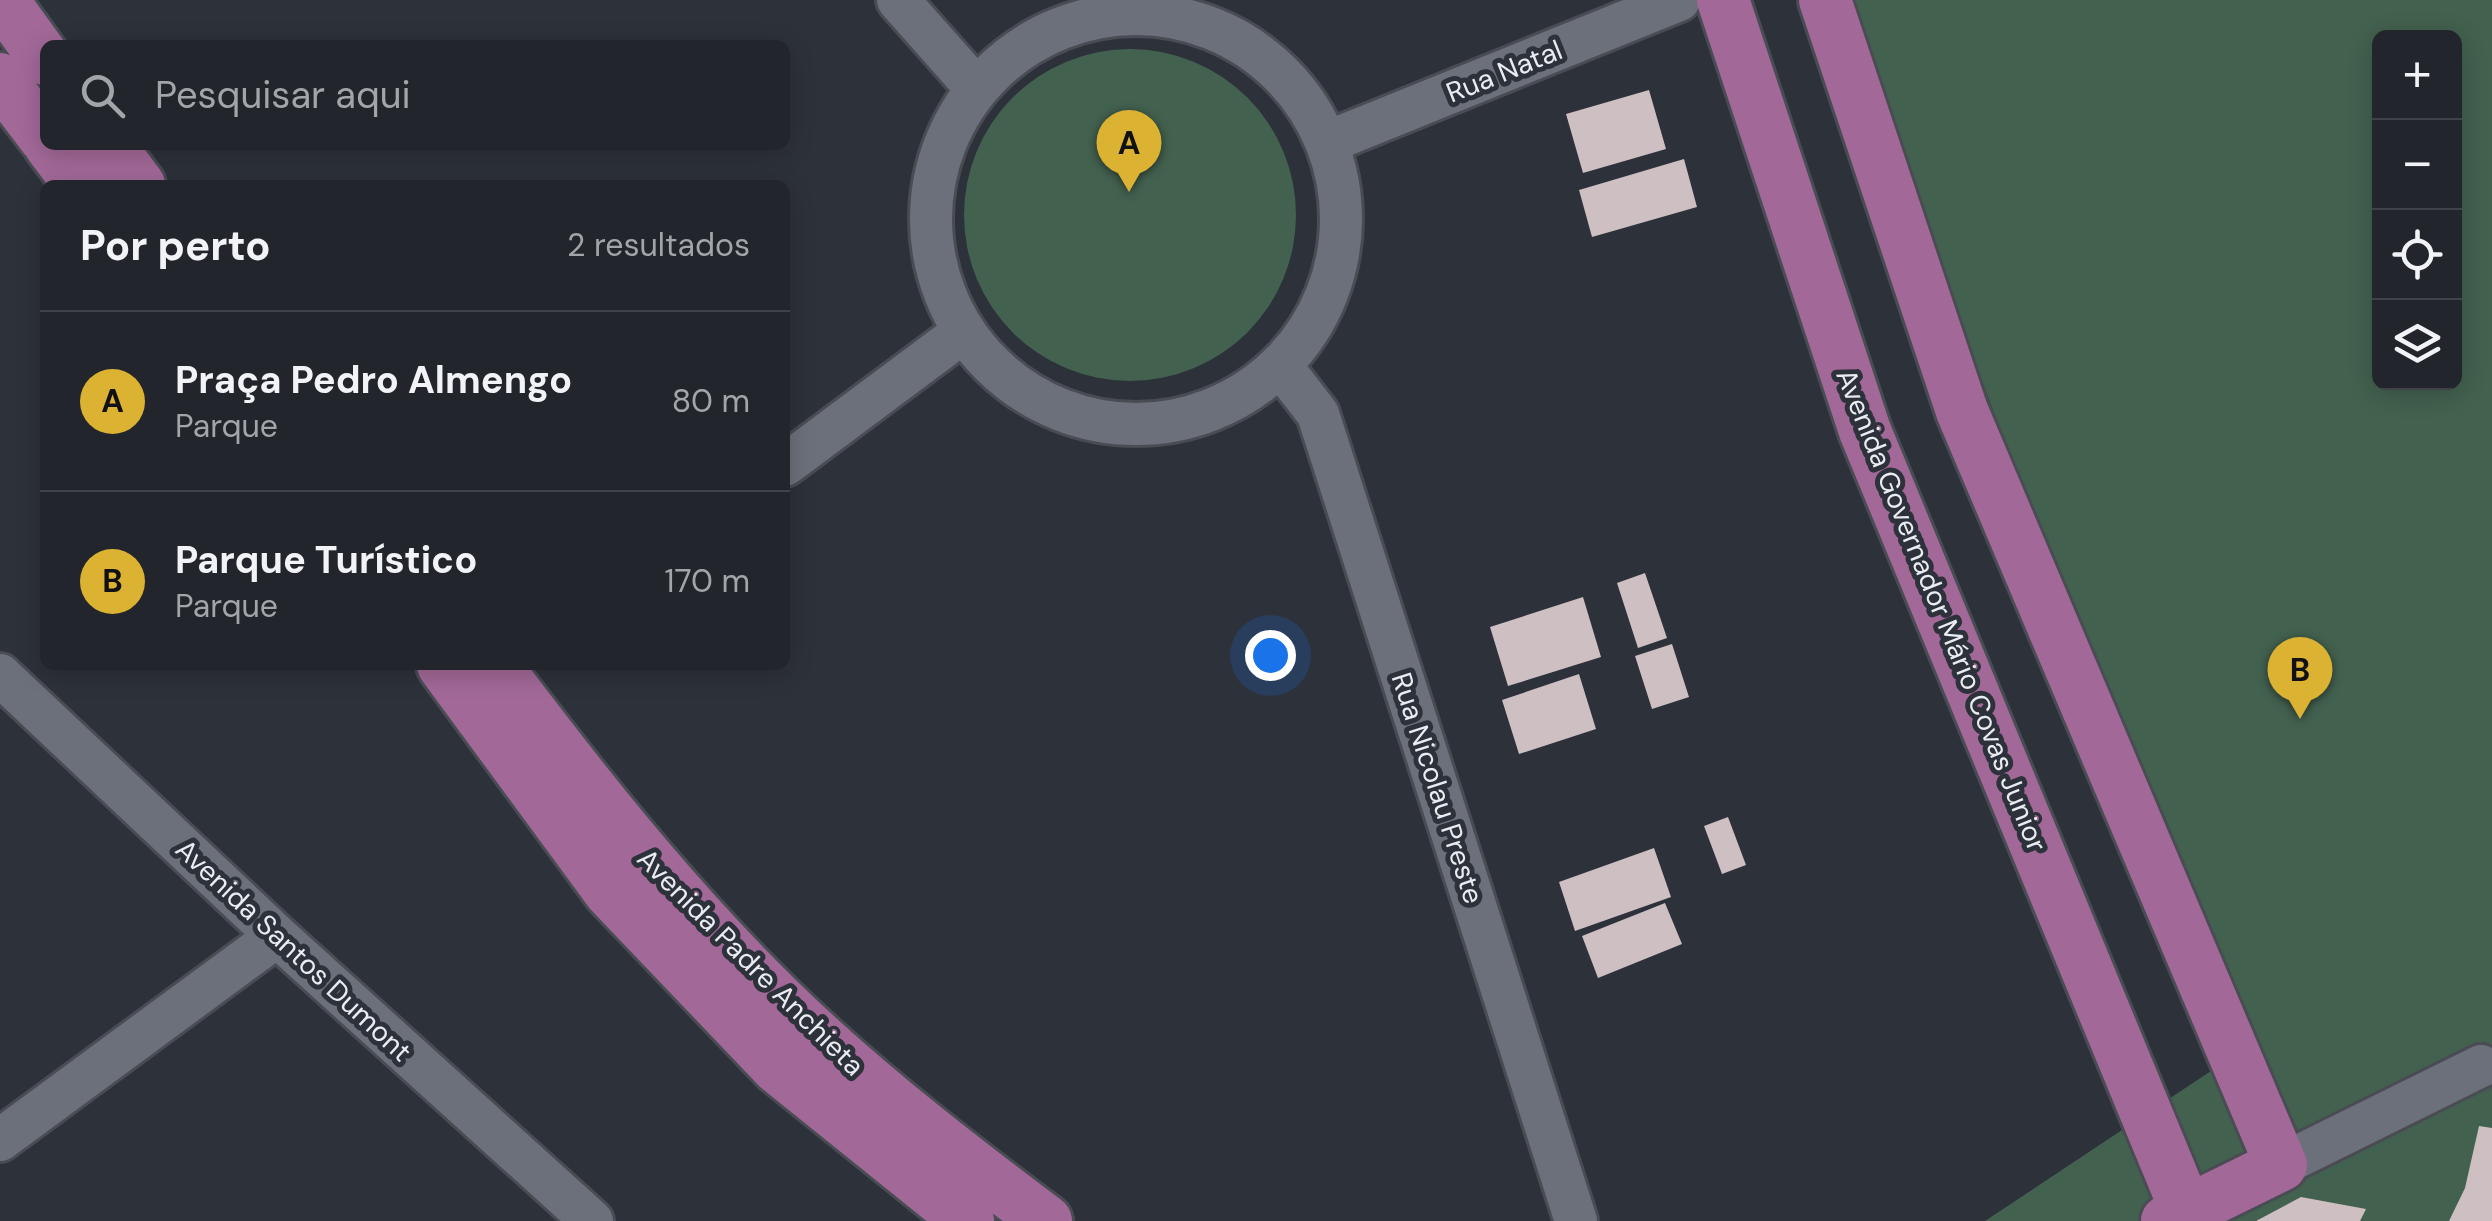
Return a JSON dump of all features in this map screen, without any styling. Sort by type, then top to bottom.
[{"type":"main road","points":[[2,0],[40,51]]},
{"type":"main road","name":"Avenida Governador Mário Covas Junior","points":[[1723,0],[1865,431],[2177,1215]]},
{"type":"main road","points":[[1825,0],[1962,411],[2281,1165],[2177,1215]]},
{"type":"main road","points":[[0,78],[40,131]]},
{"type":"main road","points":[[54,150],[76,180]]},
{"type":"main road","points":[[113,150],[135,180]]},
{"type":"main road","name":"Avenida Padre Anchieta","points":[[486,674],[610,892],[778,1068],[968,1221]]},
{"type":"main road","name":"Avenida Padre Anchieta","points":[[486,674],[651,864],[812,1031],[928,1133],[1046,1221]]},
{"type":"street","points":[[898,0],[976,88]]},
{"type":"street","name":"Rua Natal","points":[[1328,142],[1679,0]]},
{"type":"street","points":[[1143,11],[1201,12],[1257,50],[1299,91],[1328,142],[1342,201],[1338,262],[1316,318],[1280,366],[1232,402],[1174,423],[1114,426],[1054,410],[1003,378],[962,333],[936,273],[930,208],[943,144],[976,88],[1023,46],[1080,20],[1143,11]]},
{"type":"street","points":[[790,461],[962,333]]},
{"type":"street","name":"Rua Nicolau Preste","points":[[1280,366],[1318,414],[1576,1221]]},
{"type":"street","name":"Avenida Santos Dumont","points":[[0,675],[277,936],[592,1221]]},
{"type":"street","points":[[0,1140],[277,936]]},
{"type":"street","points":[[2281,1165],[2481,1066]]},
{"type":"green space","points":[[1839,0],[2492,0],[2492,1221],[1985,1221],[2235,1055]]},
{"type":"green space","points":[[1130,49],[1194,61],[1247,98],[1284,151],[1296,215],[1284,279],[1247,332],[1194,369],[1130,381],[1066,369],[1013,332],[976,279],[964,215],[976,151],[1013,98],[1066,61]]},
{"type":"building","points":[[1649,90],[1666,149],[1583,173],[1566,114]]},
{"type":"building","points":[[1684,159],[1697,207],[1592,237],[1579,190]]},
{"type":"building","points":[[1645,573],[1667,638],[1638,648],[1617,583]]},
{"type":"building","points":[[1583,597],[1601,657],[1508,686],[1490,627]]},
{"type":"building","points":[[1672,644],[1689,697],[1652,709],[1635,656]]},
{"type":"building","points":[[1579,674],[1596,729],[1519,754],[1502,700]]},
{"type":"building","points":[[1728,817],[1746,865],[1722,874],[1704,826]]},
{"type":"building","points":[[1654,848],[1671,897],[1575,931],[1559,882]]},
{"type":"building","points":[[1665,903],[1682,944],[1598,978],[1582,936]]},
{"type":"building","points":[[2479,1126],[2492,1128],[2492,1221],[2449,1221],[2465,1188]]},
{"type":"building","points":[[2301,1197],[2366,1209],[2360,1221],[2256,1221]]},
{"type":"place","name":"Praça Pedro Almengo","points":[[1129,192]]},
{"type":"place","name":"Parque Turístico","points":[[2300,719]]}]
